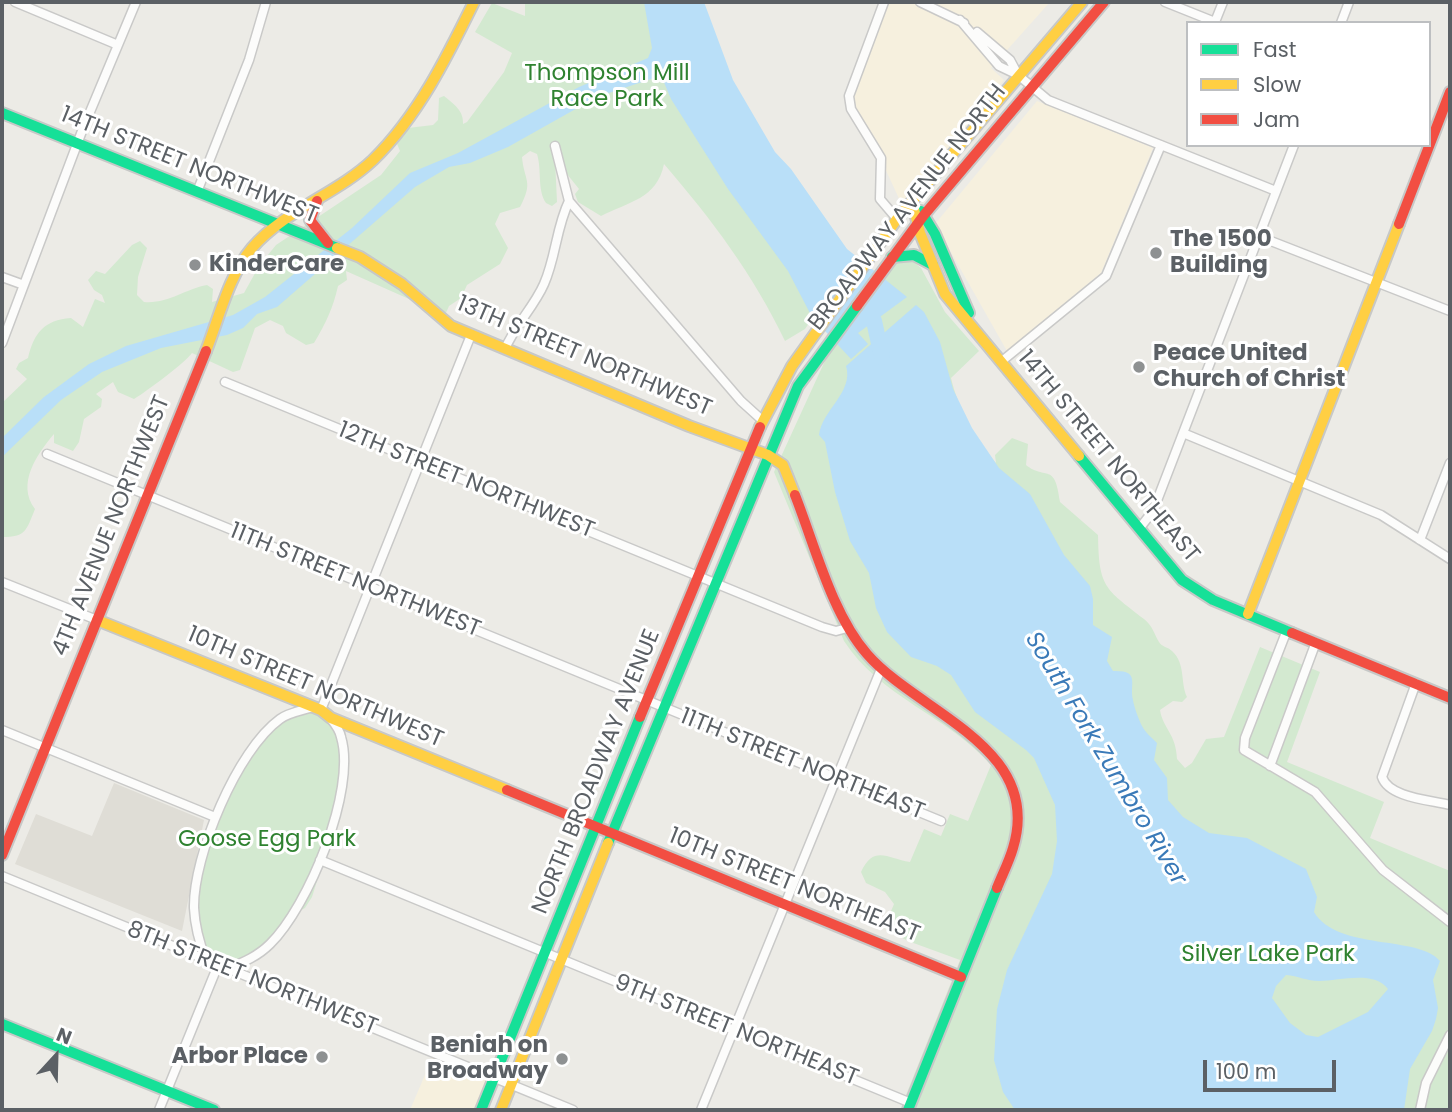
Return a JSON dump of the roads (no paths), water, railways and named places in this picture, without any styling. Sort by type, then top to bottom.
[{"type":"main road","name":"4TH AVENUE NORTHWEST","points":[[2,855],[241,263],[254,243],[353,178],[384,147],[418,100],[474,2]]},
{"type":"main road","name":"BROADWAY AVENUE NORTH","points":[[750,449],[784,379],[897,219],[1082,2]]},
{"type":"main road","name":"BROADWAY AVENUE NORTH","points":[[768,455],[793,394],[823,348],[921,219],[1104,2]]},
{"type":"main road","points":[[1431,141],[1450,92]]},
{"type":"main road","name":"14TH STREET NORTHWEST","points":[[2,113],[360,257]]},
{"type":"main road","points":[[1248,614],[1429,147]]},
{"type":"main road","points":[[317,200],[310,220],[318,234],[333,247]]},
{"type":"main road","name":"14TH STREET NORTHEAST","points":[[912,201],[921,219],[933,265],[946,293],[1187,584],[1248,614],[1450,698]]},
{"type":"main road","name":"14TH STREET NORTHEAST","points":[[921,219],[936,235],[952,281],[977,328]]},
{"type":"main road","points":[[890,259],[911,253],[933,265]]},
{"type":"main road","name":"13TH STREET NORTHWEST","points":[[360,257],[402,284],[451,326],[768,455]]},
{"type":"main road","name":"NORTH BROADWAY AVENUE","points":[[481,1110],[503,1081],[561,959],[662,709],[750,449]]},
{"type":"main road","points":[[768,455],[786,470],[847,628],[861,650],[881,669],[989,749],[1006,770],[1015,791],[1019,818],[1014,846],[909,1106]]},
{"type":"main road","name":"NORTH BROADWAY AVENUE","points":[[501,1110],[503,1081],[546,953],[648,703],[768,455]]},
{"type":"main road","name":"10TH STREET NORTHWEST","points":[[96,620],[611,834]]},
{"type":"main road","name":"10TH STREET NORTHEAST","points":[[611,834],[961,977]]},
{"type":"main road","points":[[2,1024],[214,1110]]},
{"type":"street","points":[[15,2],[118,45]]},
{"type":"street","points":[[2,343],[136,2]]},
{"type":"street","points":[[197,192],[249,60],[266,2]]},
{"type":"street","points":[[884,2],[850,86],[849,104],[881,158],[880,199],[897,219]]},
{"type":"street","points":[[920,2],[937,5],[988,40],[1010,60],[1018,75]]},
{"type":"street","points":[[1165,2],[1212,21]]},
{"type":"street","points":[[1214,21],[1223,2]]},
{"type":"street","points":[[1342,21],[1349,2]]},
{"type":"street","points":[[960,20],[994,61],[1018,75],[1048,100],[1276,191]]},
{"type":"street","points":[[555,145],[569,201],[741,401],[762,420]]},
{"type":"street","points":[[1002,361],[1106,276],[1161,145]]},
{"type":"street","points":[[1139,529],[1153,511],[1293,147]]},
{"type":"street","points":[[505,349],[519,320],[543,287],[551,267],[561,218],[569,201]]},
{"type":"street","points":[[1258,236],[1450,311]]},
{"type":"street","points":[[2,277],[24,285]]},
{"type":"street","points":[[206,960],[197,937],[194,905],[199,872],[215,817],[243,765],[278,720],[315,709],[370,586],[471,335]]},
{"type":"street","name":"12TH STREET NORTHWEST","points":[[225,382],[822,627],[836,631],[847,628]]},
{"type":"street","points":[[1183,433],[1381,515],[1450,559]]},
{"type":"street","name":"11TH STREET NORTHWEST","points":[[47,454],[662,709]]},
{"type":"street","points":[[1420,540],[1450,463]]},
{"type":"street","name":"10TH STREET NORTHWEST","points":[[2,582],[96,620]]},
{"type":"street","points":[[1287,630],[1244,750],[1325,801],[1383,870],[1450,922]]},
{"type":"street","points":[[1270,766],[1317,642]]},
{"type":"street","points":[[701,1110],[881,669]]},
{"type":"street","points":[[1416,683],[1383,766],[1383,782],[1406,794],[1450,805]]},
{"type":"street","name":"11TH STREET NORTHEAST","points":[[662,709],[941,821]]},
{"type":"street","points":[[229,968],[250,959],[285,928],[299,909],[320,860],[340,795],[344,758],[341,737],[331,718]]},
{"type":"street","points":[[2,730],[215,817]]},
{"type":"street","name":"9TH STREET NORTHEAST","points":[[320,860],[734,1030],[909,1106]]},
{"type":"street","name":"8TH STREET NORTHWEST","points":[[2,876],[573,1110]]},
{"type":"street","points":[[159,1110],[218,965]]},
{"type":"street","points":[[1420,1110],[1426,1083],[1450,1035]]},
{"type":"water","points":[[644,2],[704,2],[733,80],[775,152],[791,169],[847,249],[907,297],[858,333],[868,344],[851,359],[812,317],[788,271],[728,189],[671,99],[663,80],[654,78],[597,97],[508,147],[470,163],[449,167],[415,187],[277,307],[257,314],[243,328],[227,335],[161,348],[102,372],[61,400],[2,457],[2,438],[44,397],[89,364],[126,346],[233,315],[265,297],[352,228],[410,173],[458,153],[579,87],[648,58],[652,48]]},
{"type":"water","name":"Silver Lake Park","points":[[916,305],[924,312],[940,342],[953,389],[972,428],[999,468],[1030,494],[1064,555],[1090,586],[1093,625],[1112,637],[1107,661],[1113,671],[1122,671],[1131,676],[1138,717],[1157,743],[1154,760],[1167,778],[1168,800],[1183,817],[1209,833],[1247,838],[1306,869],[1317,897],[1314,912],[1325,924],[1358,938],[1415,948],[1430,953],[1440,961],[1433,980],[1438,1008],[1436,1019],[1410,1069],[1404,1110],[1015,1110],[1003,1092],[994,1060],[997,1009],[1007,970],[1052,874],[1057,841],[1055,805],[1034,758],[975,712],[951,675],[937,666],[911,657],[887,632],[876,608],[869,573],[850,541],[835,492],[825,442],[819,435],[821,426],[846,384],[846,366]],"holes":[[[1286,975],[1319,981],[1365,978],[1382,983],[1388,989],[1368,1012],[1318,1037],[1306,1035],[1290,1023],[1272,998],[1276,986]]]},
{"type":"waterway","name":"South Fork Zumbro River","points":[[860,306],[874,321],[882,357]]},
{"type":"place","name":"The 1500 Building","points":[[1156,253]]},
{"type":"place","name":"KinderCare","points":[[195,265]]},
{"type":"place","name":"Peace United Church of Christ","points":[[1139,367]]},
{"type":"place","name":"Arbor Place","points":[[322,1057]]},
{"type":"place","name":"Beniah on Broadway","points":[[562,1059]]},
{"type":"park label","name":"Thompson Mill Race Park","points":[[607,87]]},
{"type":"park label","name":"Goose Egg Park","points":[[267,840]]}]
